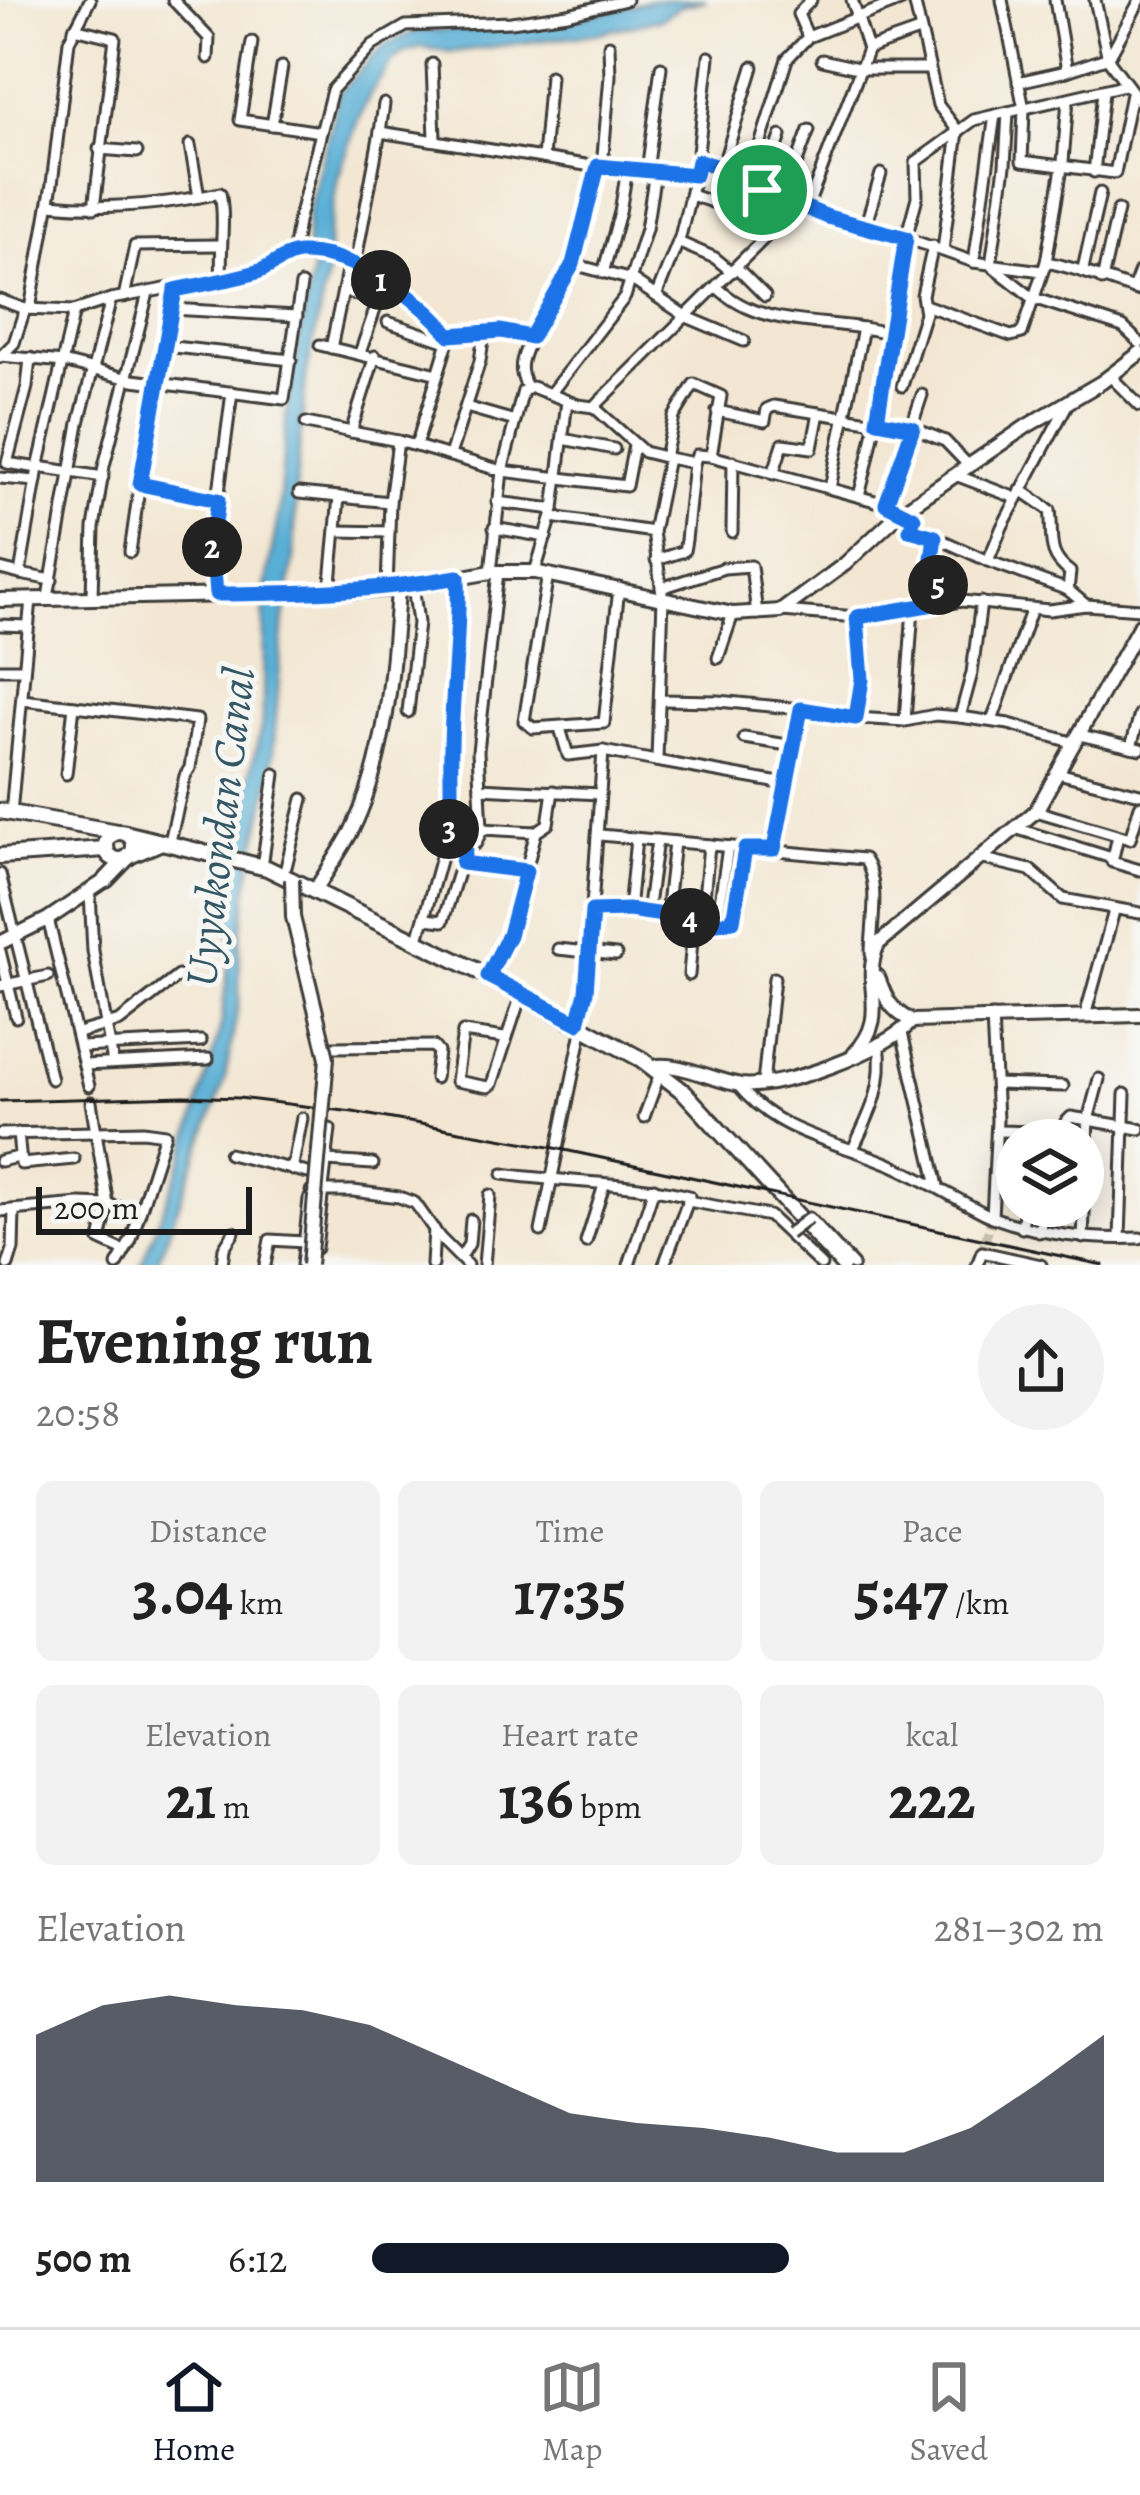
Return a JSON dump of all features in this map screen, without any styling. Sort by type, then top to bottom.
[{"type":"main road","points":[[6,812],[166,841],[289,873],[580,1024],[684,1092],[843,1265]]},
{"type":"main road","points":[[81,827],[122,860],[166,841]]},
{"type":"main road","points":[[106,880],[107,840],[121,833]]},
{"type":"main road","points":[[106,880],[129,856],[133,844],[121,833]]},
{"type":"main road","points":[[0,856],[108,852]]},
{"type":"main road","points":[[655,1072],[832,1265]]},
{"type":"street","points":[[1,357],[14,343],[27,309],[49,204],[68,50],[90,0]]},
{"type":"street","points":[[173,0],[209,38],[208,58]]},
{"type":"street","points":[[300,254],[332,90],[390,32],[406,26],[568,14],[626,0]]},
{"type":"street","points":[[808,37],[798,14],[812,0]]},
{"type":"street","points":[[594,407],[802,207],[868,50],[852,0]]},
{"type":"street","points":[[902,0],[808,37],[787,59],[750,177],[752,186],[802,207],[991,266],[1083,269],[1137,290],[1140,271]]},
{"type":"street","points":[[902,386],[925,305],[922,295],[938,248],[958,130],[938,105],[914,0]]},
{"type":"street","points":[[1002,0],[1024,109],[1022,161],[1112,174],[1117,171],[1132,94],[1107,59],[1095,0]]},
{"type":"street","points":[[1018,82],[1107,59],[1140,0]]},
{"type":"street","points":[[1060,1],[1067,71]]},
{"type":"street","points":[[74,28],[116,38],[94,208]]},
{"type":"street","points":[[868,50],[919,31]]},
{"type":"street","points":[[252,42],[240,120],[321,132]]},
{"type":"street","points":[[529,389],[520,365],[573,264],[600,167],[610,76],[608,45]]},
{"type":"street","points":[[657,294],[691,195],[709,57]]},
{"type":"street","points":[[822,60],[862,69],[928,69]]},
{"type":"street","points":[[432,64],[435,138]]},
{"type":"street","points":[[272,124],[282,67]]},
{"type":"street","points":[[722,168],[753,67]]},
{"type":"street","points":[[550,394],[613,317],[632,280],[651,209],[661,68]]},
{"type":"street","points":[[543,158],[550,76]]},
{"type":"street","points":[[860,496],[917,197],[916,162],[974,120],[1103,92],[1132,94]]},
{"type":"street","points":[[1094,172],[1103,92]]},
{"type":"street","points":[[925,305],[1015,337],[1022,333],[1044,267],[1068,98]]},
{"type":"street","points":[[385,104],[352,263],[326,347],[438,374]]},
{"type":"street","points":[[991,266],[1006,166],[1008,112]]},
{"type":"street","points":[[974,262],[995,115]]},
{"type":"street","points":[[783,200],[809,130]]},
{"type":"street","points":[[380,132],[600,167],[695,175]]},
{"type":"street","points":[[762,190],[781,136]]},
{"type":"street","points":[[190,145],[199,197]]},
{"type":"street","points":[[100,148],[137,152]]},
{"type":"street","points":[[698,161],[750,177]]},
{"type":"street","points":[[603,273],[627,169]]},
{"type":"street","points":[[865,227],[881,174]]},
{"type":"street","points":[[49,204],[94,208],[220,193],[222,280]]},
{"type":"street","points":[[1083,269],[1100,193]]},
{"type":"street","points":[[691,195],[776,229]]},
{"type":"street","points":[[1102,280],[1118,209]]},
{"type":"street","points":[[678,242],[716,258],[765,296]]},
{"type":"street","points":[[124,297],[135,246],[219,244]]},
{"type":"street","points":[[0,300],[27,309],[74,311],[111,299],[260,272],[300,254],[352,263],[405,292],[448,339]]},
{"type":"street","points":[[573,264],[632,280],[687,316],[744,341]]},
{"type":"street","points":[[991,266],[1033,298],[1123,327],[1140,344]]},
{"type":"street","points":[[1,357],[62,362],[125,378],[284,399],[301,285]]},
{"type":"street","points":[[717,287],[758,315],[890,333]]},
{"type":"street","points":[[130,552],[175,290]]},
{"type":"street","points":[[343,291],[378,301],[359,353]]},
{"type":"street","points":[[92,596],[94,528],[103,477],[148,293]]},
{"type":"street","points":[[48,597],[68,472],[111,299]]},
{"type":"street","points":[[171,309],[296,316]]},
{"type":"street","points":[[20,574],[38,467],[74,311]]},
{"type":"street","points":[[388,322],[448,339],[501,331],[531,337]]},
{"type":"street","points":[[830,488],[862,328]]},
{"type":"street","points":[[450,455],[484,333]]},
{"type":"street","points":[[416,446],[448,339]]},
{"type":"street","points":[[165,346],[291,360]]},
{"type":"street","points":[[351,432],[375,356]]},
{"type":"street","points":[[30,358],[27,386],[4,462],[103,477]]},
{"type":"street","points":[[781,611],[845,564],[902,511],[1027,426],[1137,360]]},
{"type":"street","points":[[1109,376],[1140,406]]},
{"type":"street","points":[[656,760],[662,594],[653,532],[674,417],[692,384],[721,394],[711,455]]},
{"type":"street","points":[[445,848],[465,850],[476,843],[482,829],[478,751],[495,572],[494,528],[502,471],[523,391],[594,407],[634,445],[694,463]]},
{"type":"street","points":[[216,594],[212,546],[232,392]]},
{"type":"street","points":[[886,504],[922,395]]},
{"type":"street","points":[[567,401],[524,721],[533,728],[604,723],[620,588]]},
{"type":"street","points":[[988,561],[1067,405]]},
{"type":"street","points":[[717,411],[765,421],[770,406],[913,428],[945,441],[970,466]]},
{"type":"street","points":[[466,407],[515,421]]},
{"type":"street","points":[[773,473],[783,444],[812,448],[819,412]]},
{"type":"street","points":[[306,424],[398,441],[502,471],[626,486],[634,445]]},
{"type":"street","points":[[563,439],[614,448]]},
{"type":"street","points":[[317,886],[352,829],[370,782],[388,681],[393,589],[390,502],[398,441]]},
{"type":"street","points":[[656,560],[684,551],[694,463],[697,455],[711,455],[886,504],[914,518],[910,530],[1068,590],[1086,605]]},
{"type":"street","points":[[732,532],[734,461]]},
{"type":"street","points":[[958,476],[1019,494],[1050,510],[1050,549],[1070,572],[1068,590]]},
{"type":"street","points":[[0,478],[36,481]]},
{"type":"street","points":[[140,484],[218,500]]},
{"type":"street","points":[[299,494],[390,502]]},
{"type":"street","points":[[330,593],[339,497]]},
{"type":"street","points":[[497,502],[653,532]]},
{"type":"street","points":[[494,528],[546,537]]},
{"type":"street","points":[[338,531],[389,532]]},
{"type":"street","points":[[934,604],[940,575],[930,572],[935,537]]},
{"type":"street","points":[[662,594],[724,568],[752,566],[757,614]]},
{"type":"street","points":[[0,569],[52,580]]},
{"type":"street","points":[[0,600],[330,593],[393,589],[495,572],[542,573],[662,594],[733,614],[781,611],[857,617],[934,604],[981,602],[1059,610],[1086,605],[1140,609]]},
{"type":"street","points":[[419,936],[445,848],[454,788],[451,746],[458,577]]},
{"type":"street","points":[[408,712],[418,623],[413,585]]},
{"type":"street","points":[[6,812],[31,599]]},
{"type":"street","points":[[960,717],[972,673],[981,602]]},
{"type":"street","points":[[905,721],[913,608]]},
{"type":"street","points":[[992,722],[1032,608]]},
{"type":"street","points":[[718,658],[733,614]]},
{"type":"street","points":[[856,718],[862,679],[857,617]]},
{"type":"street","points":[[0,625],[28,626]]},
{"type":"street","points":[[1140,625],[1135,647],[1036,811],[878,944],[871,959],[886,1000],[913,1021],[1140,1015]]},
{"type":"street","points":[[0,669],[25,669]]},
{"type":"street","points":[[22,700],[197,720],[190,768],[166,841]]},
{"type":"street","points":[[661,700],[905,721],[935,715],[960,717],[1135,748],[1140,714]]},
{"type":"street","points":[[66,774],[74,706]]},
{"type":"street","points":[[774,849],[801,709]]},
{"type":"street","points":[[560,728],[568,755],[603,751],[785,784]]},
{"type":"street","points":[[744,737],[794,746]]},
{"type":"street","points":[[541,1231],[586,992],[603,751]]},
{"type":"street","points":[[1058,773],[1140,794]]},
{"type":"street","points":[[263,860],[275,774]]},
{"type":"street","points":[[480,788],[600,794]]},
{"type":"street","points":[[482,829],[536,832],[548,824],[553,791]]},
{"type":"street","points":[[303,799],[289,873],[298,942],[327,1058],[308,1265]]},
{"type":"street","points":[[1112,858],[1129,839],[1140,806]]},
{"type":"street","points":[[1036,811],[1129,839]]},
{"type":"street","points":[[1018,829],[1140,870]]},
{"type":"street","points":[[488,976],[509,935],[536,832]]},
{"type":"street","points":[[600,835],[864,859],[870,866],[873,1028],[854,1054]]},
{"type":"street","points":[[629,910],[636,839]]},
{"type":"street","points":[[647,913],[657,840]]},
{"type":"street","points":[[666,915],[674,842]]},
{"type":"street","points":[[689,975],[709,845]]},
{"type":"street","points":[[717,923],[728,848]]},
{"type":"street","points":[[592,911],[629,910],[717,923],[733,921],[745,849]]},
{"type":"street","points":[[425,919],[443,922],[465,850]]},
{"type":"street","points":[[984,859],[1030,870],[1063,899],[1140,913]]},
{"type":"street","points":[[462,863],[526,871]]},
{"type":"street","points":[[0,874],[51,1079]]},
{"type":"street","points":[[16,1017],[4,985],[0,946],[106,880]]},
{"type":"street","points":[[90,893],[93,951],[112,1063]]},
{"type":"street","points":[[1085,1016],[1114,911]]},
{"type":"street","points":[[48,919],[89,1086]]},
{"type":"street","points":[[558,949],[616,955]]},
{"type":"street","points":[[4,985],[48,976]]},
{"type":"street","points":[[78,1034],[136,1010],[178,976]]},
{"type":"street","points":[[763,1084],[774,977]]},
{"type":"street","points":[[504,1038],[463,1032],[456,1081],[490,1086],[521,995]]},
{"type":"street","points":[[992,1017],[996,1119]]},
{"type":"street","points":[[644,1117],[655,1072],[670,1063],[707,1078],[763,1084],[821,1071],[902,1033],[913,1021]]},
{"type":"street","points":[[902,1033],[938,1186]]},
{"type":"street","points":[[80,1046],[201,1041]]},
{"type":"street","points":[[853,1149],[878,1099],[879,1043]]},
{"type":"street","points":[[333,1048],[433,1046],[438,1052],[435,1078]]},
{"type":"street","points":[[84,1066],[208,1059]]},
{"type":"street","points":[[1088,1119],[1099,1079]]},
{"type":"street","points":[[737,1084],[766,1114],[790,1128],[853,1149],[1022,1228],[1083,1238],[1140,1238]]},
{"type":"street","points":[[995,1084],[1063,1086]]},
{"type":"street","points":[[1120,1238],[1125,1094]]},
{"type":"street","points":[[91,1102],[109,1205],[100,1240],[124,1251]]},
{"type":"street","points":[[292,1170],[302,1118]]},
{"type":"street","points":[[1104,1123],[1140,1129]]},
{"type":"street","points":[[308,1265],[304,1242],[317,1130]]},
{"type":"street","points":[[308,1265],[325,1190],[330,1130]]},
{"type":"street","points":[[18,1133],[21,1164],[74,1159]]},
{"type":"street","points":[[0,1134],[164,1134],[117,1265]]},
{"type":"street","points":[[229,1154],[312,1174]]},
{"type":"street","points":[[992,1216],[996,1154]]},
{"type":"street","points":[[0,1161],[18,1157]]},
{"type":"street","points":[[327,1161],[373,1164]]},
{"type":"street","points":[[503,1174],[654,1188],[689,1196],[664,1265]]},
{"type":"street","points":[[586,1242],[604,1185]]},
{"type":"street","points":[[629,1265],[654,1188]]},
{"type":"street","points":[[310,1192],[398,1197],[424,1212],[464,1261]]},
{"type":"street","points":[[484,1265],[490,1196]]},
{"type":"street","points":[[688,1201],[769,1216],[820,1265]]},
{"type":"street","points":[[0,1211],[79,1204],[140,1211]]},
{"type":"street","points":[[4,1265],[14,1210]]},
{"type":"street","points":[[788,1234],[809,1217],[853,1265]]},
{"type":"street","points":[[464,1261],[471,1220]]},
{"type":"street","points":[[1039,1232],[1040,1227]]},
{"type":"street","points":[[1083,1227],[1083,1238]]},
{"type":"street","points":[[432,1265],[434,1229]]},
{"type":"street","points":[[222,1265],[224,1248],[234,1232]]},
{"type":"street","points":[[265,1265],[270,1240],[304,1242]]},
{"type":"street","points":[[977,1265],[982,1252],[1041,1265]]},
{"type":"water","points":[[653,0],[707,0],[681,6],[661,19],[599,33],[452,52],[421,47],[405,51],[392,61],[357,122],[338,177],[328,235],[328,271],[306,377],[294,558],[271,777],[249,877],[240,943],[239,1002],[224,1083],[156,1265],[141,1265],[184,1156],[221,1026],[231,941],[226,875],[263,719],[264,594],[279,511],[287,407],[312,272],[312,263],[307,261],[307,216],[339,93],[383,46],[416,31],[562,22]]},
{"type":"tunnel","points":[[982,1252],[992,1217]]},
{"type":"railway","points":[[0,1101],[184,1096],[353,1112],[555,1148],[1103,1265]]},
{"type":"route","points":[[698,161],[750,177],[752,186],[762,190],[828,217],[906,238],[877,421],[913,428],[886,504],[914,518],[910,530],[935,537],[930,572],[940,575],[934,604],[857,617],[862,679],[856,718],[801,709],[774,849],[745,849],[733,921],[717,923],[629,910],[592,911],[586,992],[578,1023],[488,976],[509,935],[526,871],[462,863],[465,850],[445,848],[454,788],[451,746],[458,577],[398,589],[216,594],[212,546],[218,500],[140,484],[175,290],[260,272],[293,253],[333,257],[405,292],[450,335],[501,331],[531,337],[573,264],[598,166],[695,175],[698,161]]},
{"type":"water label","name":"Uyyakondan Canal","points":[[220,827]]}]
